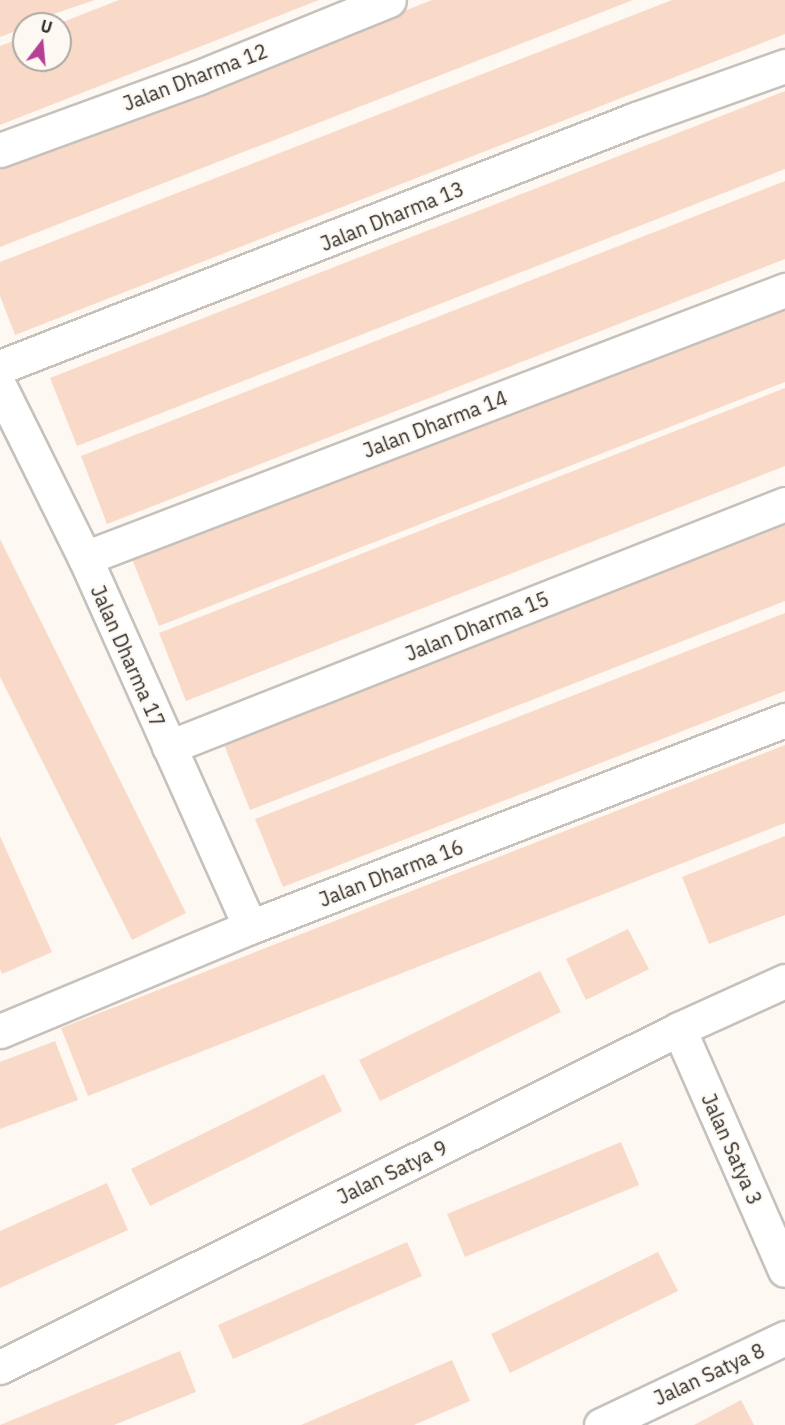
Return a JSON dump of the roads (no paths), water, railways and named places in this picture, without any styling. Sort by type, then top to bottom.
[{"type":"street","name":"Jalan Dharma 12","points":[[0,150],[197,78],[389,0]]},
{"type":"street","name":"Jalan Dharma 13","points":[[0,367],[636,119],[785,66]]},
{"type":"street","name":"Jalan Dharma 14","points":[[85,558],[785,290]]},
{"type":"street","name":"Jalan Dharma 17","points":[[0,387],[85,558],[250,927]]},
{"type":"street","name":"Jalan Dharma 15","points":[[169,747],[785,504]]},
{"type":"street","name":"Jalan Dharma 16","points":[[0,1031],[250,927],[785,720]]},
{"type":"street","name":"Jalan Satya 9","points":[[0,1367],[678,1029],[785,981]]},
{"type":"street","name":"Jalan Satya 3","points":[[678,1029],[785,1270]]},
{"type":"street","name":"Jalan Satya 8","points":[[601,1425],[785,1338]]}]
